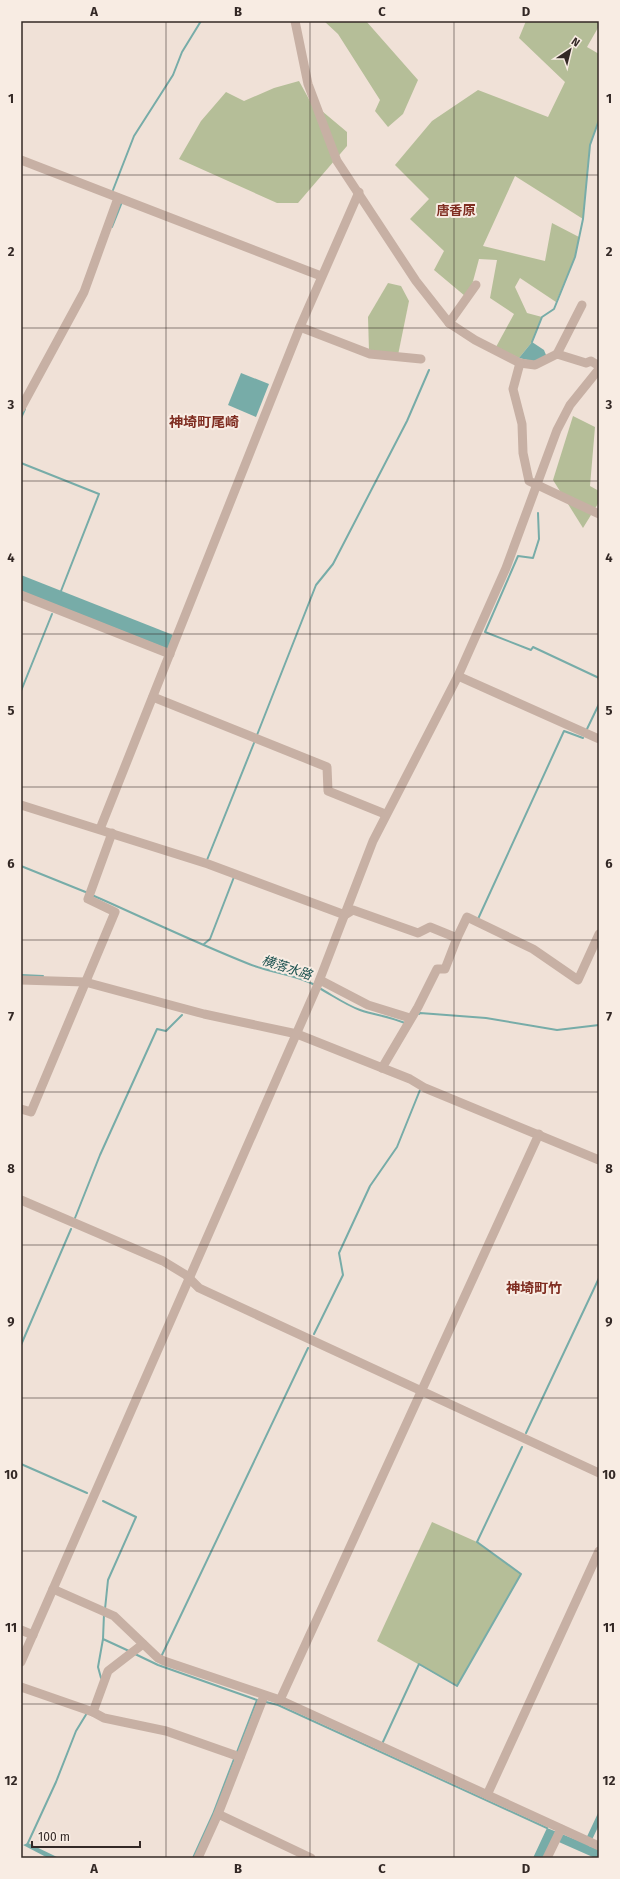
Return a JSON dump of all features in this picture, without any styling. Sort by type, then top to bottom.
[{"type":"street","points":[[295,21],[308,84],[337,161],[359,192],[416,281],[449,323],[475,340],[520,363],[535,365],[557,354],[582,306]]},
{"type":"street","points":[[21,160],[321,276]]},
{"type":"street","points":[[100,829],[300,327],[359,192]]},
{"type":"street","points":[[21,408],[84,292],[118,198]]},
{"type":"street","points":[[449,323],[476,285]]},
{"type":"street","points":[[300,327],[370,354],[421,359]]},
{"type":"street","points":[[21,1662],[297,1034],[318,985],[373,841],[385,814],[443,708],[458,676],[506,568],[538,485],[557,430],[570,405],[599,368],[591,361],[586,363],[557,354]]},
{"type":"street","points":[[520,363],[513,389],[522,424],[523,453],[529,481],[599,514]]},
{"type":"street","points":[[21,595],[170,654]]},
{"type":"street","points":[[458,676],[599,739]]},
{"type":"street","points":[[153,697],[327,767],[328,791],[385,814]]},
{"type":"street","points":[[21,805],[208,864],[345,915]]},
{"type":"street","points":[[21,1109],[31,1112],[115,912],[88,899],[112,833]]},
{"type":"street","points":[[345,915],[353,910],[418,933],[430,927],[457,938]]},
{"type":"street","points":[[382,1068],[408,1022],[441,969],[467,917],[533,949],[578,980],[599,934]]},
{"type":"street","points":[[21,980],[86,982],[204,1014],[297,1034],[410,1079],[425,1088],[599,1160]]},
{"type":"street","points":[[318,985],[408,1022]]},
{"type":"street","points":[[280,1700],[539,1134]]},
{"type":"street","points":[[21,1200],[162,1261],[180,1270],[199,1288],[599,1473]]},
{"type":"street","points":[[487,1795],[599,1551]]},
{"type":"street","points":[[53,1589],[114,1616],[143,1644],[164,1661],[264,1696],[280,1700],[596,1844]]},
{"type":"street","points":[[21,1630],[33,1636]]},
{"type":"street","points":[[89,1710],[108,1671],[143,1644]]},
{"type":"street","points":[[21,1687],[89,1710],[104,1718],[166,1731],[240,1757]]},
{"type":"street","points":[[198,1858],[218,1814],[264,1696]]},
{"type":"street","points":[[218,1814],[311,1858]]},
{"type":"street","points":[[547,1858],[561,1829]]},
{"type":"green space","points":[[324,21],[366,21],[418,80],[403,114],[388,127],[375,111],[380,100],[338,34]]},
{"type":"green space","points":[[526,21],[599,21],[599,26],[587,47],[599,54],[599,120],[590,145],[583,219],[515,176],[483,246],[545,261],[552,223],[579,237],[575,257],[556,302],[520,278],[515,287],[527,313],[542,317],[532,342],[519,358],[496,347],[514,314],[490,298],[497,260],[479,259],[472,285],[465,296],[434,270],[444,251],[410,219],[429,199],[395,165],[432,121],[478,90],[548,117],[565,82],[519,38]]},
{"type":"green space","points":[[299,81],[310,101],[347,132],[347,146],[298,203],[277,203],[179,159],[201,121],[226,92],[244,101],[274,88]]},
{"type":"green space","points":[[388,283],[401,286],[409,301],[398,355],[369,351],[368,317]]},
{"type":"green space","points":[[573,416],[595,427],[590,486],[599,491],[599,502],[583,528],[553,480]]},
{"type":"green space","points":[[432,1522],[477,1542],[521,1574],[457,1686],[377,1641]]},
{"type":"water","points":[[532,342],[544,350],[546,355],[536,362],[519,358]]},
{"type":"water","points":[[241,373],[269,384],[256,417],[228,405]]},
{"type":"water","points":[[21,575],[173,635],[168,649],[21,591]]},
{"type":"water","points":[[599,1811],[599,1825],[589,1846],[599,1850],[599,1858],[595,1858],[552,1839],[543,1858],[533,1858],[547,1828],[584,1843]]},
{"type":"water","points":[[28,1843],[59,1858],[48,1858],[23,1845]]},
{"type":"waterway","points":[[113,190],[134,136],[173,75],[182,52],[201,21]]},
{"type":"waterway","points":[[532,342],[542,317],[554,309],[575,257],[583,219],[590,145],[599,120]]},
{"type":"waterway","points":[[112,227],[122,202]]},
{"type":"waterway","points":[[257,735],[316,585],[333,564],[407,421],[429,370]]},
{"type":"waterway","points":[[21,418],[25,409]]},
{"type":"waterway","points":[[21,463],[99,494],[61,591]]},
{"type":"waterway","points":[[538,513],[539,539],[533,558],[518,556],[485,632],[531,650],[533,647],[599,678]]},
{"type":"waterway","points":[[21,691],[52,614]]},
{"type":"waterway","points":[[587,729],[599,704]]},
{"type":"waterway","points":[[478,919],[564,731],[583,738]]},
{"type":"waterway","points":[[207,860],[254,743]]},
{"type":"waterway","name":"横落水路","points":[[21,866],[88,893]]},
{"type":"waterway","points":[[204,944],[210,939],[234,877]]},
{"type":"waterway","name":"横落水路","points":[[92,895],[249,964],[299,978],[315,985]]},
{"type":"waterway","points":[[21,975],[43,976]]},
{"type":"waterway","name":"横落水路","points":[[319,988],[355,1008],[405,1023]]},
{"type":"waterway","name":"横落水路","points":[[419,1014],[486,1018],[557,1030],[599,1025]]},
{"type":"waterway","points":[[75,1218],[100,1155],[157,1029],[166,1031],[182,1015]]},
{"type":"waterway","points":[[314,1334],[343,1275],[339,1253],[370,1186],[397,1147],[420,1090]]},
{"type":"waterway","points":[[21,1345],[71,1229]]},
{"type":"waterway","points":[[526,1433],[599,1278]]},
{"type":"waterway","points":[[161,1657],[308,1348]]},
{"type":"waterway","points":[[382,1744],[419,1664],[457,1686],[521,1574],[477,1542],[522,1447]]},
{"type":"waterway","points":[[21,1464],[87,1493]]},
{"type":"waterway","points":[[103,1501],[136,1517],[108,1580],[105,1609]]},
{"type":"waterway","points":[[103,1639],[104,1614]]},
{"type":"waterway","points":[[101,1678],[98,1667],[103,1639],[129,1651]]},
{"type":"waterway","points":[[135,1654],[158,1665],[257,1700],[237,1752]]},
{"type":"waterway","points":[[266,1702],[278,1705],[547,1828]]},
{"type":"waterway","points":[[27,1845],[56,1782],[76,1731],[87,1713]]},
{"type":"waterway","points":[[193,1858],[213,1814],[234,1759]]},
{"type":"district","name":"唐香原","points":[[456,210]]},
{"type":"district","name":"神埼町尾崎","points":[[204,422]]},
{"type":"district","name":"神埼町竹","points":[[534,1288]]}]
